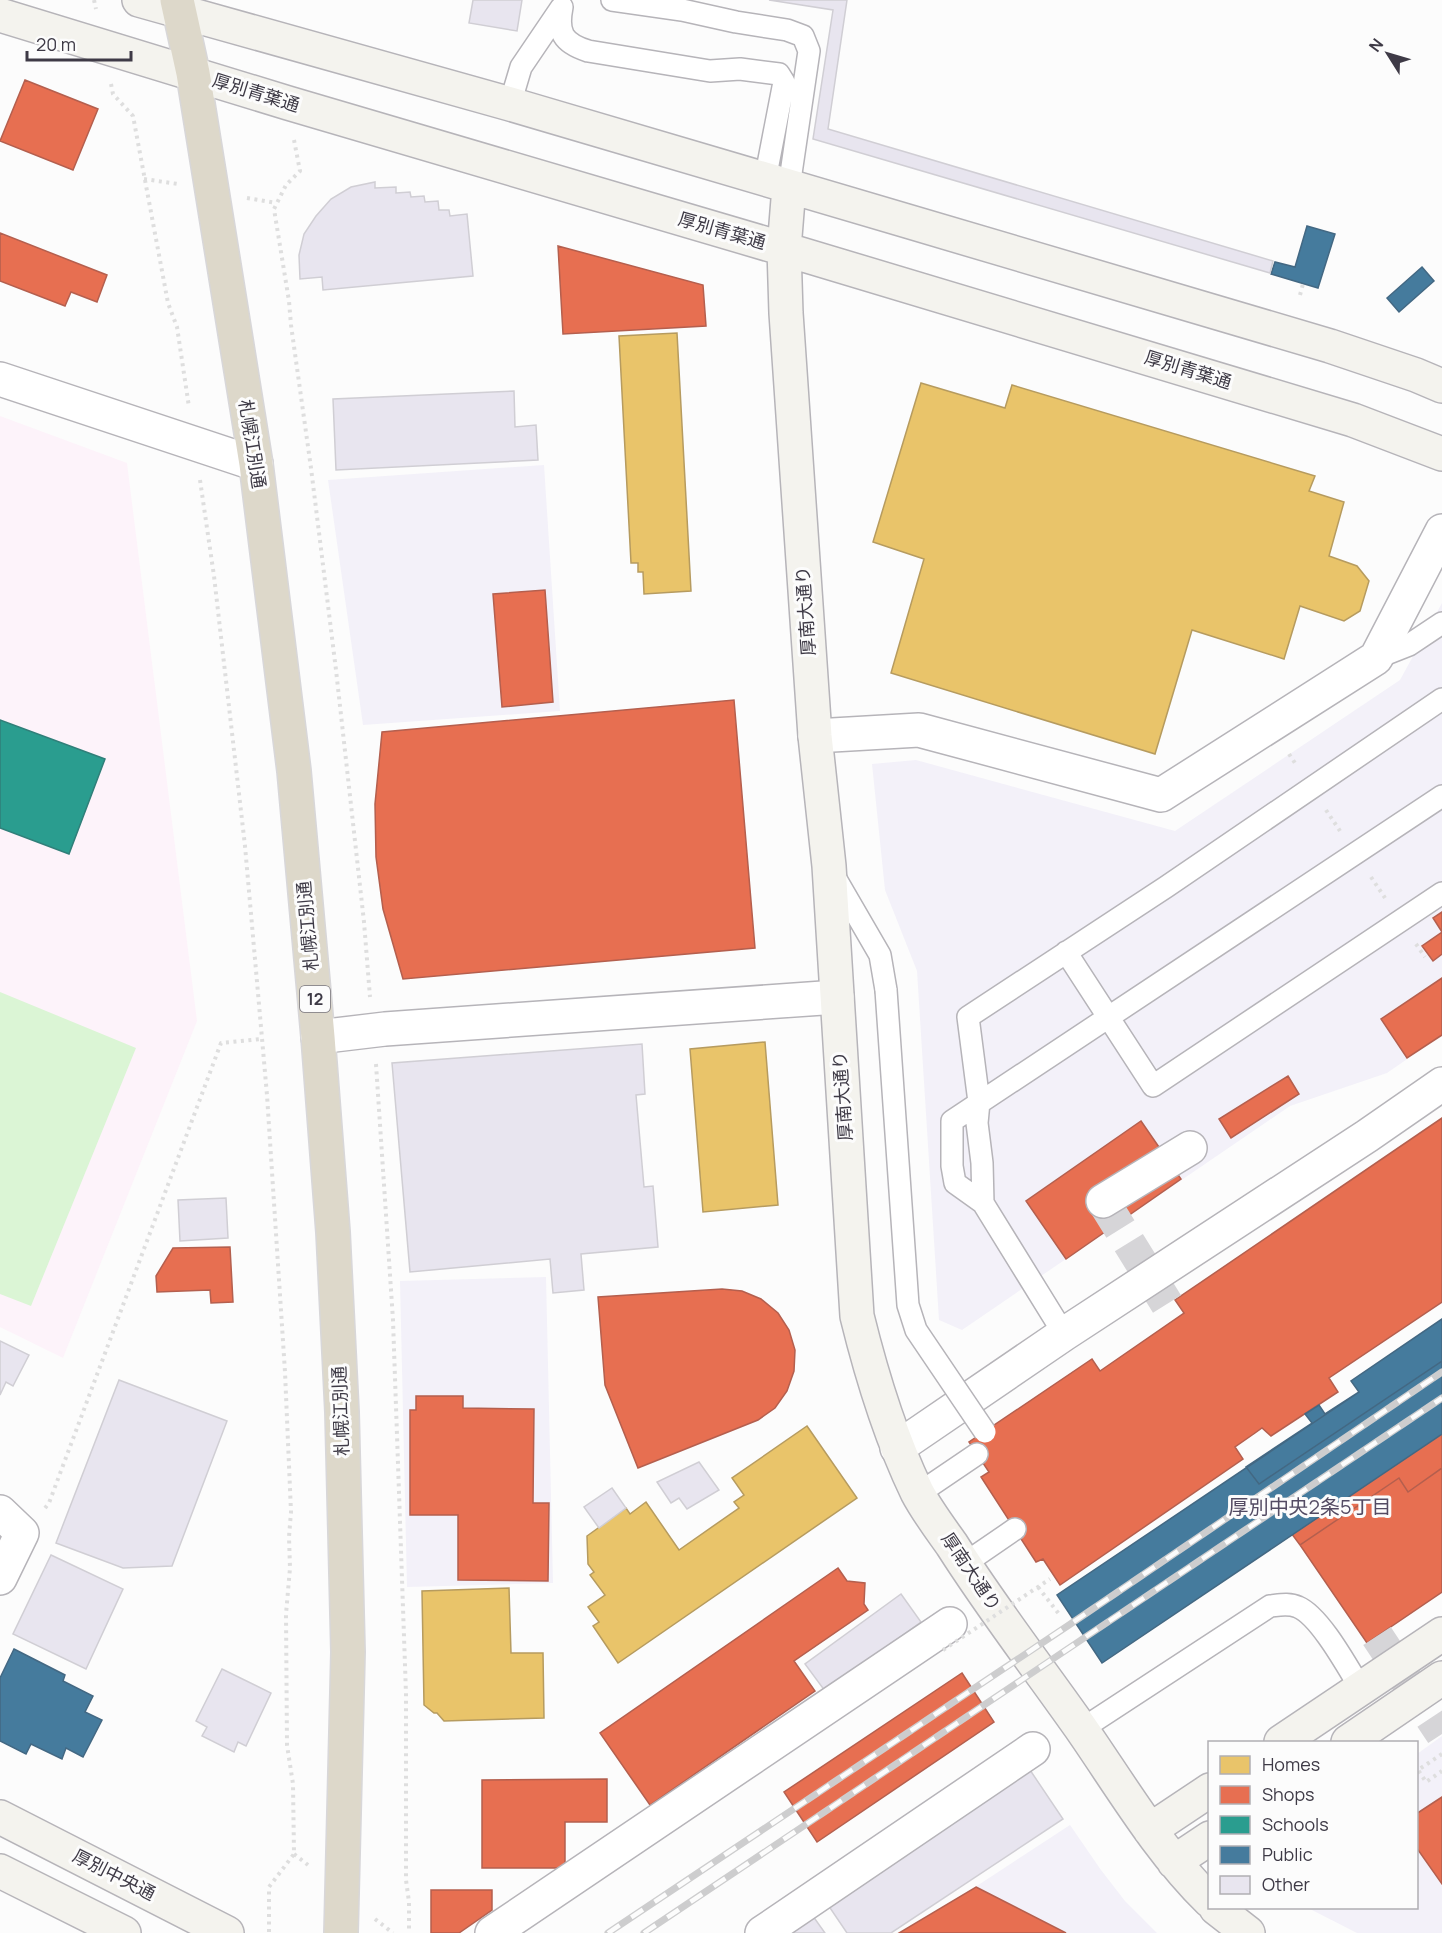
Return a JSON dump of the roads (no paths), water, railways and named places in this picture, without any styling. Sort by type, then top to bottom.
[{"type":"highway","name":"札幌江別通","points":[[178,5],[193,73],[256,464],[294,771],[318,1037],[333,1232],[344,1469],[348,1652],[340,1933]]},
{"type":"street","points":[[140,0],[178,5],[1330,346],[1401,369],[1442,386]]},
{"type":"street","name":"厚別青葉通","points":[[0,15],[310,110],[784,249],[1353,420],[1442,454]]},
{"type":"street","name":"厚南大通り","points":[[777,183],[784,249],[786,313],[815,736],[829,866],[857,1316],[873,1379],[897,1448],[918,1494],[964,1564],[1150,1830],[1174,1862],[1208,1900]]},
{"type":"street","points":[[0,379],[256,464]]},
{"type":"street","points":[[815,736],[919,730],[1161,795],[1376,658],[1442,531]]},
{"type":"street","points":[[318,1037],[397,1028],[837,997]]},
{"type":"street","points":[[897,1448],[1064,1334],[1367,1136],[1442,1084]]},
{"type":"street","points":[[1103,1202],[1190,1148]]},
{"type":"street","points":[[0,1578],[11,1523]]},
{"type":"street","points":[[1284,1741],[1442,1634]]},
{"type":"street","points":[[492,1933],[947,1637]]},
{"type":"street","points":[[1350,1741],[1442,1678]]},
{"type":"street","points":[[762,1933],[1033,1749]]},
{"type":"street","points":[[1150,1830],[1208,1792]]},
{"type":"street","name":"厚別中央通","points":[[0,1817],[227,1933]]},
{"type":"street","points":[[1174,1862],[1208,1839]]},
{"type":"street","points":[[0,1871],[124,1933]]},
{"type":"street","points":[[1217,1909],[1248,1933]]},
{"type":"lane","points":[[612,0],[682,10],[787,30],[802,36],[809,51],[777,183]]},
{"type":"lane","points":[[568,4],[560,19],[561,29],[572,46],[588,51],[710,70],[740,69],[779,74],[784,82],[777,183]]},
{"type":"lane","points":[[510,104],[521,67],[568,4]]},
{"type":"lane","points":[[1376,658],[1409,645],[1442,623]]},
{"type":"lane","points":[[983,1203],[982,1163],[977,1123],[980,1102],[968,1017],[1166,887],[1442,699]]},
{"type":"lane","points":[[1064,1334],[983,1203],[955,1183],[952,1166],[952,1121],[1442,796]]},
{"type":"lane","points":[[829,866],[880,956],[886,990],[908,1305],[916,1330],[985,1432]]},
{"type":"lane","points":[[1066,952],[1153,1086],[1442,893]]},
{"type":"lane","points":[[918,1494],[977,1454]]},
{"type":"lane","points":[[964,1564],[1015,1529]]},
{"type":"lane","points":[[1082,1730],[1270,1606],[1287,1604],[1309,1613],[1361,1689]]},
{"type":"tunnel","points":[[1103,1201],[1167,1304]]},
{"type":"tunnel","points":[[1377,1636],[1442,1734]]},
{"type":"railway","points":[[608,1933],[1442,1372]]},
{"type":"railway","points":[[644,1933],[1442,1398]]},
{"type":"district","name":"厚別中央2条5丁目","points":[[1310,1507]]}]
